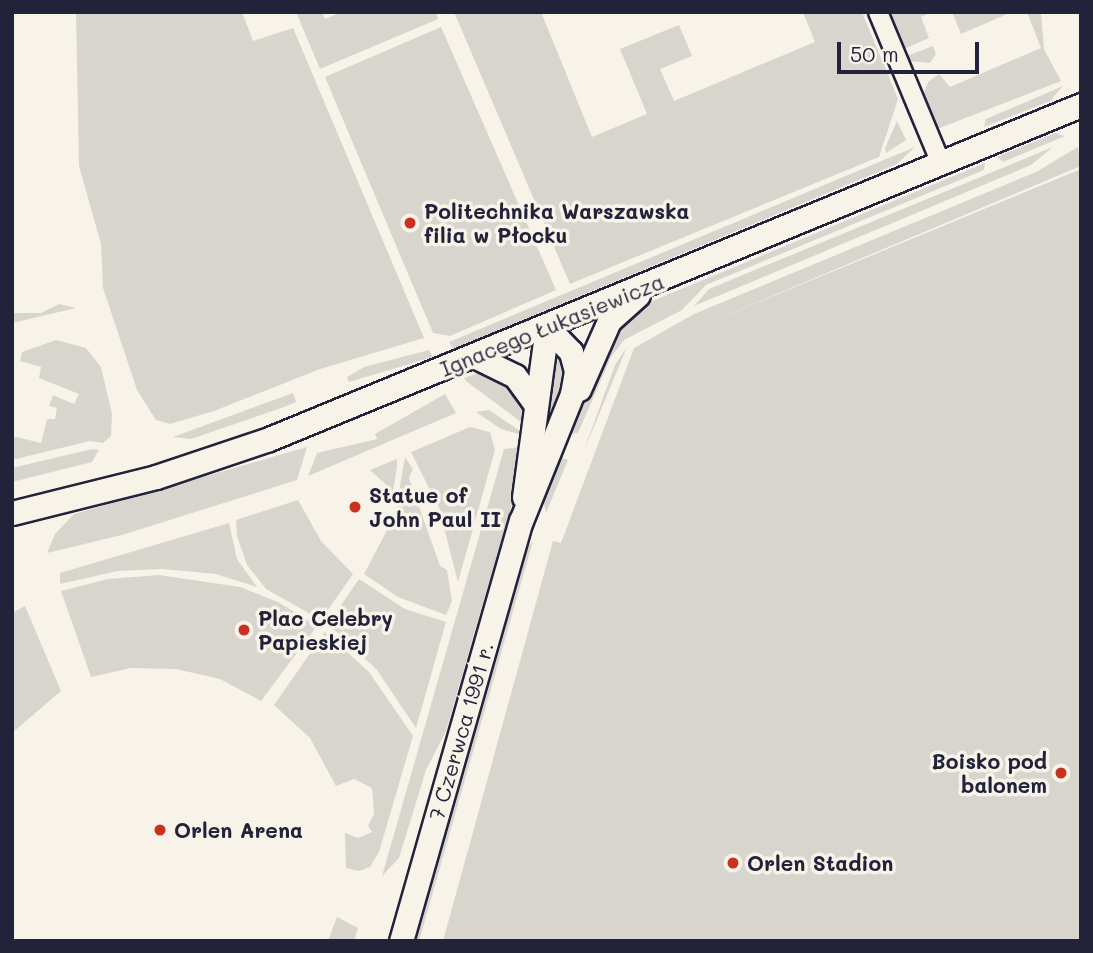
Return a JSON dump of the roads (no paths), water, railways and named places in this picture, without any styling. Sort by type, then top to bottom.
[{"type":"street","points":[[878,12],[941,163]]},
{"type":"street","name":"Ignacego Łukasiewicza","points":[[12,513],[219,458],[476,357],[1081,105]]},
{"type":"street","points":[[558,436],[609,321],[649,285]]},
{"type":"street","name":"7 Czerwca 1991 r.","points":[[521,521],[534,402],[547,327]]},
{"type":"street","name":"7 Czerwca 1991 r.","points":[[401,941],[521,521],[558,436],[576,371],[571,352],[547,327]]},
{"type":"street","points":[[476,357],[515,376],[534,402]]},
{"type":"place","name":"Politechnika Warszawska filia w Płocku","points":[[410,223]]},
{"type":"place","name":"Statue of John Paul II","points":[[355,507]]},
{"type":"place","name":"Plac Celebry Papieskiej","points":[[244,630]]},
{"type":"place","name":"Boisko pod balonem","points":[[1061,773]]},
{"type":"place","name":"Orlen Arena","points":[[160,830]]},
{"type":"place","name":"Orlen Stadion","points":[[733,863]]}]
